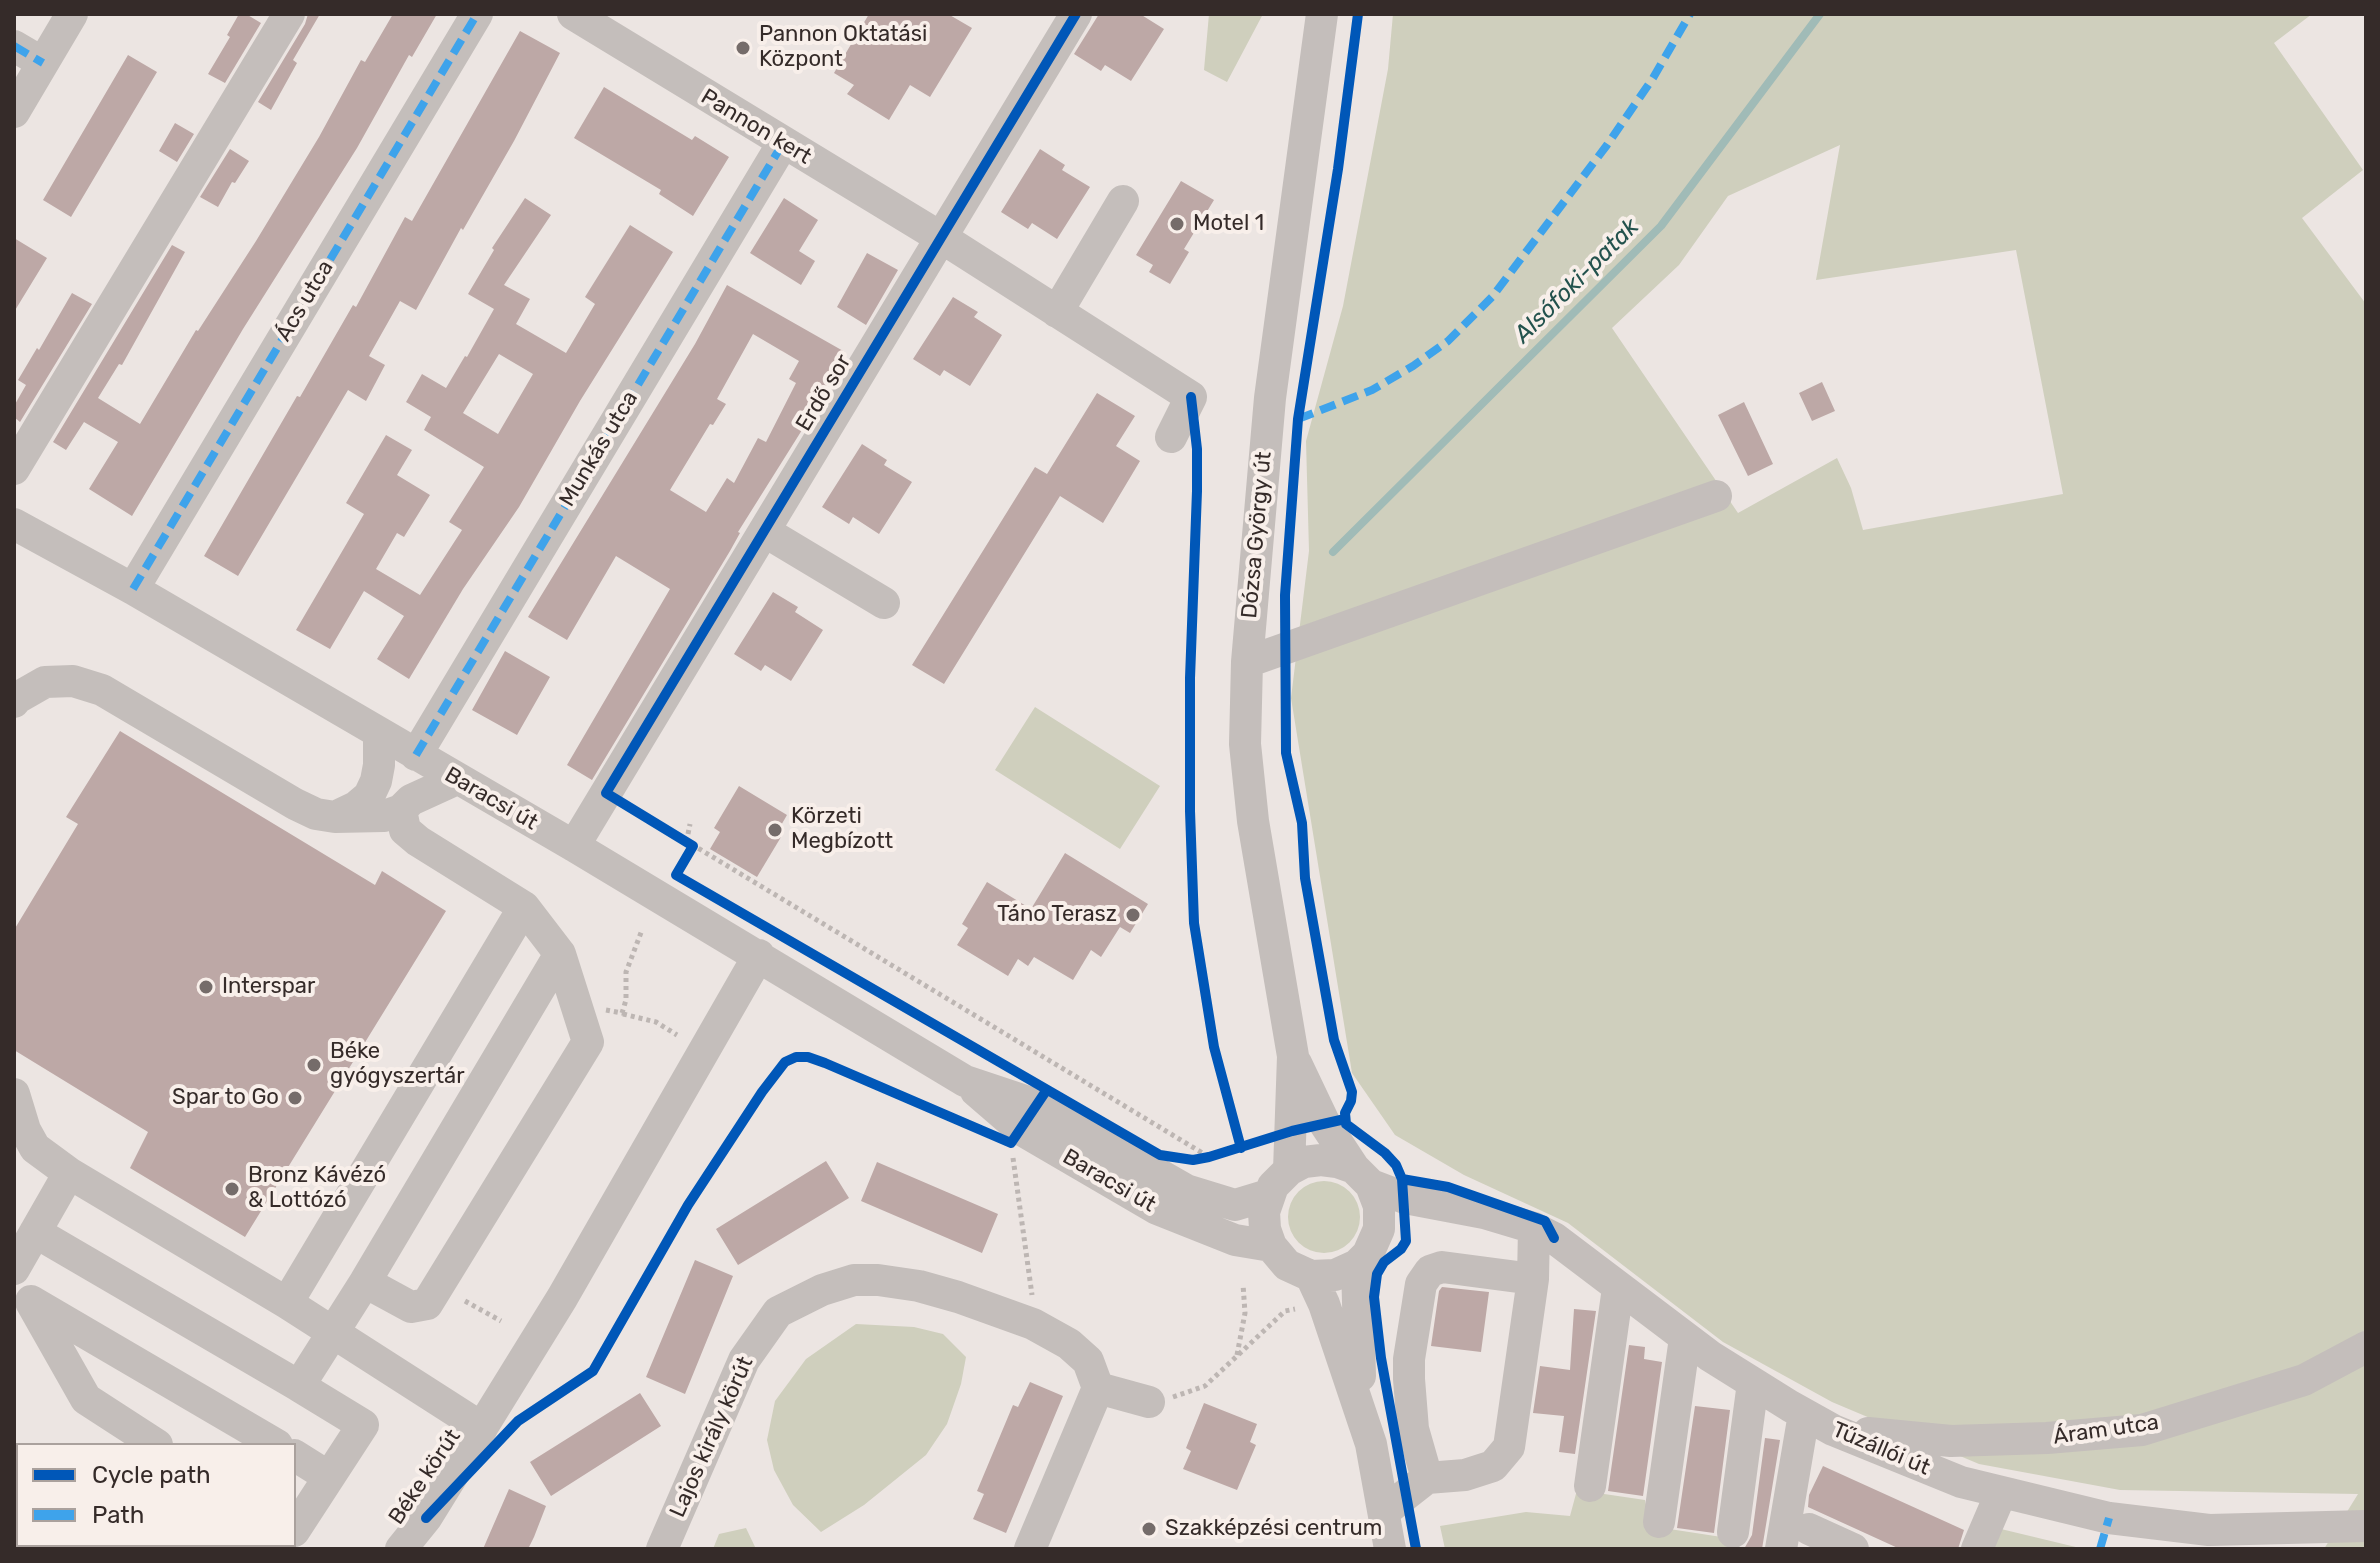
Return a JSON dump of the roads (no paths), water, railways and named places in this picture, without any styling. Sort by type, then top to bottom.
[{"type":"street","points":[[14,112],[72,14]]},
{"type":"street","points":[[14,469],[289,14]]},
{"type":"street","name":"Ács utca","points":[[133,589],[477,14]]},
{"type":"street","name":"Pannon kert","points":[[573,14],[941,238],[1191,397],[1171,437]]},
{"type":"street","name":"Erdő sor","points":[[574,846],[1076,14]]},
{"type":"street","name":"Dózsa György út","points":[[1289,1170],[1293,1056],[1253,821],[1245,744],[1247,662],[1270,398],[1322,14]]},
{"type":"street","points":[[14,46],[43,63]]},
{"type":"street","name":"Munkás utca","points":[[416,755],[783,143]]},
{"type":"street","points":[[1057,312],[1123,201]]},
{"type":"street","points":[[1247,662],[1716,496]]},
{"type":"street","name":"Baracsi út","points":[[14,524],[133,589],[574,846],[965,1081],[1037,1105],[1186,1190],[1235,1205],[1268,1195]]},
{"type":"street","points":[[764,531],[884,603]]},
{"type":"street","points":[[14,702],[45,682],[73,681],[102,690],[316,814],[367,818],[401,810],[411,800],[457,779]]},
{"type":"street","points":[[335,817],[356,807],[369,796],[379,765],[379,734]]},
{"type":"street","points":[[365,1282],[411,1307],[427,1304],[588,1042],[560,954],[524,907],[418,841],[405,830],[401,810]]},
{"type":"street","points":[[287,1303],[524,907]]},
{"type":"street","points":[[299,1386],[365,1282],[560,954]]},
{"type":"street","name":"Béke körút","points":[[401,1549],[426,1518],[562,1298],[759,955]]},
{"type":"street","name":"Dózsa György út","points":[[1293,1056],[1325,1124],[1362,1177]]},
{"type":"street","name":"Baracsi út","points":[[965,1081],[1015,1136],[1178,1219],[1235,1240],[1271,1246]]},
{"type":"street","points":[[14,1094],[25,1130],[35,1148],[69,1173],[287,1303],[482,1428]]},
{"type":"street","points":[[1321,1160],[1337,1162],[1362,1177],[1379,1206],[1379,1229],[1375,1243],[1357,1265],[1335,1275],[1311,1276],[1287,1265],[1271,1246],[1265,1229],[1264,1212],[1273,1186],[1289,1170],[1304,1162],[1321,1160]]},
{"type":"street","points":[[69,1173],[15,1266],[86,1399],[154,1443]]},
{"type":"street","name":"Tűzállói út","points":[[1362,1177],[1405,1198],[1484,1213],[1534,1228],[1554,1238],[1685,1338],[1804,1414],[1833,1430],[1961,1482],[2132,1535],[2366,1526]]},
{"type":"street","points":[[1379,1229],[1453,1207]]},
{"type":"street","points":[[1385,1511],[1427,1478],[1465,1475],[1493,1466],[1509,1447],[1533,1279],[1534,1228]]},
{"type":"street","points":[[35,1232],[363,1425],[296,1528]]},
{"type":"street","points":[[1357,1265],[1361,1411]]},
{"type":"street","points":[[1427,1478],[1413,1429],[1409,1359],[1421,1284],[1430,1271],[1442,1267],[1533,1279]]},
{"type":"street","points":[[1311,1276],[1324,1304],[1361,1411],[1385,1511],[1390,1549]]},
{"type":"street","name":"Lajos király körút","points":[[662,1549],[744,1360],[778,1312],[822,1290],[854,1280],[878,1280],[919,1286],[958,1297],[1033,1324],[1069,1344],[1088,1361],[1098,1388]]},
{"type":"street","points":[[1590,1486],[1618,1288]]},
{"type":"street","points":[[31,1301],[274,1443]]},
{"type":"street","points":[[1659,1522],[1685,1338]]},
{"type":"street","name":"Áram utca","points":[[1833,1430],[1951,1441],[2047,1438],[2142,1430],[2304,1380],[2366,1347]]},
{"type":"street","points":[[1733,1532],[1753,1383]]},
{"type":"street","points":[[1030,1549],[1098,1388],[1149,1402]]},
{"type":"street","points":[[1781,1549],[1804,1414]]},
{"type":"street","points":[[296,1456],[329,1477]]},
{"type":"street","points":[[1977,1549],[2001,1493]]},
{"type":"street","points":[[1809,1529],[1853,1549]]},
{"type":"waterway","name":"Alsófoki-patak","points":[[1333,552],[1661,226],[1820,14]]},
{"type":"place","name":"Pannon Oktatási Központ","points":[[743,48]]},
{"type":"place","name":"Motel 1","points":[[1177,224]]},
{"type":"place","name":"Körzeti Megbízott","points":[[775,830]]},
{"type":"place","name":"Táno Terasz","points":[[1133,915]]},
{"type":"place","name":"Interspar","points":[[206,987]]},
{"type":"place","name":"Béke gyógyszertár","points":[[314,1065]]},
{"type":"place","name":"Spar to Go","points":[[295,1098]]},
{"type":"place","name":"Bronz Kávézó & Lottózó","points":[[232,1189]]},
{"type":"place","name":"Szakképzési centrum","points":[[1149,1529]]}]
